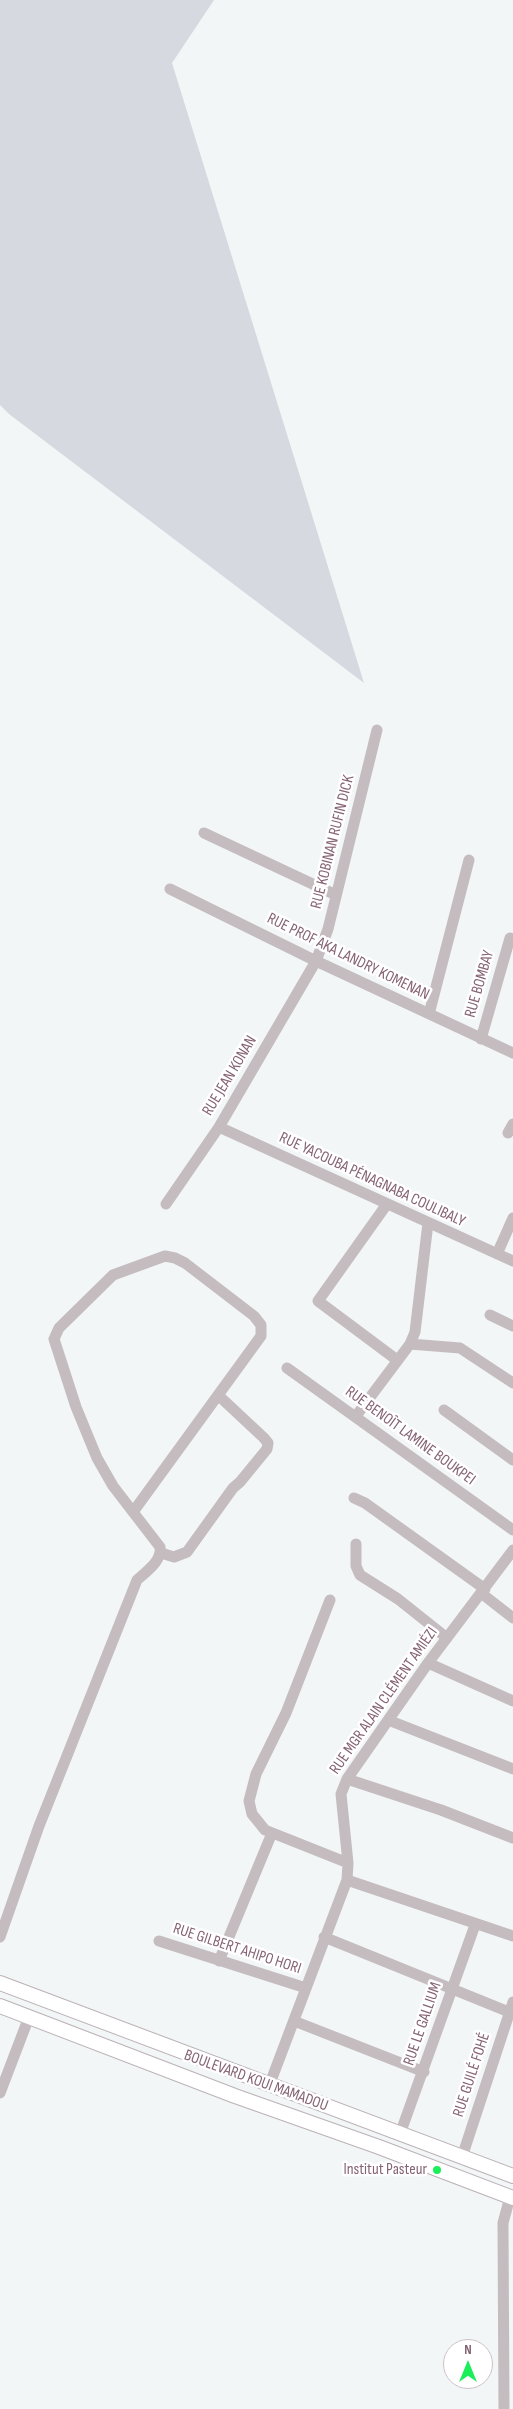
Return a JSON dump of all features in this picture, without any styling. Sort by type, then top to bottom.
[{"type":"main road","name":"BOULEVARD KOUI MAMADOU","points":[[0,1983],[269,2086],[513,2176]]},
{"type":"main road","name":"BOULEVARD KOUI MAMADOU","points":[[0,2006],[235,2096],[379,2147],[512,2198]]},
{"type":"street","name":"RUE KOBINAN RUFIN DICK","points":[[316,961],[328,928],[377,730]]},
{"type":"street","points":[[204,833],[336,895]]},
{"type":"street","points":[[429,1014],[469,860]]},
{"type":"street","name":"RUE PROF AKA LANDRY KOMENAN","points":[[170,889],[316,961],[513,1053]]},
{"type":"street","name":"RUE BOMBAY","points":[[481,1039],[510,938]]},
{"type":"street","name":"RUE JEAN KONAN","points":[[166,1204],[219,1127],[316,961]]},
{"type":"street","name":"RUE YACOUBA PÉNAGNABA COULIBALY","points":[[219,1127],[513,1261]]},
{"type":"street","points":[[386,1204],[318,1302],[397,1360]]},
{"type":"street","points":[[497,1254],[513,1218]]},
{"type":"street","points":[[356,1416],[410,1344],[415,1332],[428,1223]]},
{"type":"street","points":[[0,1937],[39,1826],[137,1580],[160,1558],[161,1552],[160,1547],[133,1512],[113,1486],[86,1434],[54,1345],[56,1333],[113,1274],[165,1256],[176,1258],[254,1316],[261,1325],[261,1336],[133,1512]]},
{"type":"street","points":[[490,1316],[513,1326]]},
{"type":"street","points":[[410,1344],[460,1348],[513,1383]]},
{"type":"street","name":"RUE BENOÎT LAMINE BOUKPEI","points":[[287,1368],[513,1530]]},
{"type":"street","points":[[161,1552],[174,1557],[187,1552],[233,1488],[267,1449],[268,1443],[264,1438],[218,1395]]},
{"type":"street","points":[[444,1410],[513,1460]]},
{"type":"street","points":[[354,1498],[365,1503],[483,1591],[513,1618]]},
{"type":"street","points":[[356,1544],[356,1566],[360,1575],[398,1599],[447,1638]]},
{"type":"street","name":"RUE MGR ALAIN CLÉMENT AMIÉZI","points":[[269,2086],[347,1880],[348,1863],[341,1794],[347,1779],[428,1663],[513,1550]]},
{"type":"street","points":[[330,1600],[286,1713],[256,1774],[249,1801],[252,1814],[258,1824],[272,1833],[348,1863]]},
{"type":"street","points":[[428,1663],[513,1701]]},
{"type":"street","points":[[388,1720],[513,1769]]},
{"type":"street","points":[[347,1779],[441,1810],[513,1838]]},
{"type":"street","points":[[219,1961],[272,1833]]},
{"type":"street","points":[[347,1880],[475,1925],[513,1936]]},
{"type":"street","name":"RUE LE GALLIUM","points":[[400,2134],[424,2072],[475,1925]]},
{"type":"street","points":[[324,1937],[454,1988],[511,2007]]},
{"type":"street","name":"RUE GILBERT AHIPO HORI","points":[[159,1941],[306,1988]]},
{"type":"street","name":"RUE GUILÉ FOHÉ","points":[[462,2157],[511,2007]]},
{"type":"street","points":[[0,2093],[29,2017]]},
{"type":"street","points":[[294,2021],[424,2072]]},
{"type":"street","points":[[504,2409],[503,2223],[512,2198]]},
{"type":"shaded area","points":[[0,0],[214,0],[172,63],[364,683],[9,414],[0,405]]},
{"type":"place","name":"Institut Pasteur","points":[[437,2170]]}]
